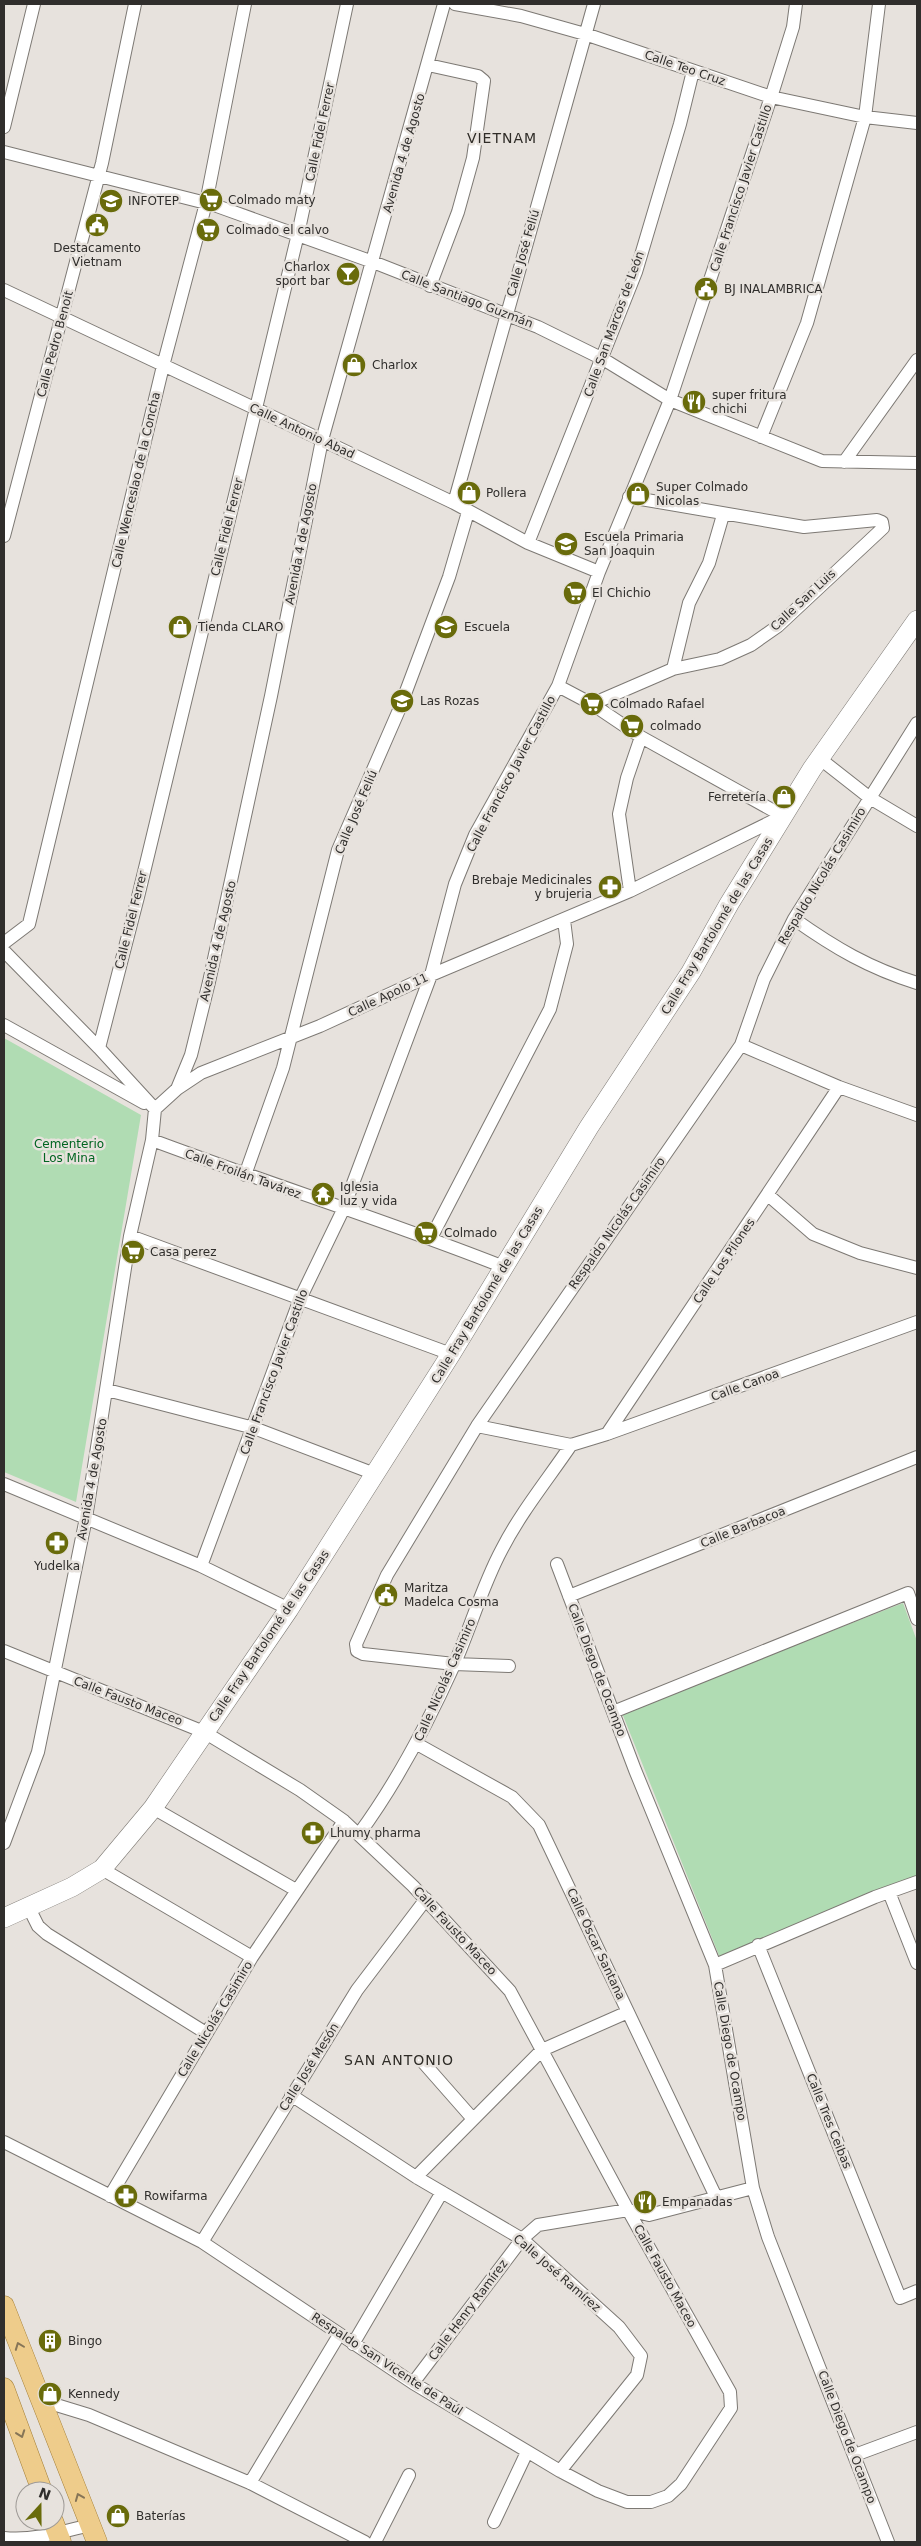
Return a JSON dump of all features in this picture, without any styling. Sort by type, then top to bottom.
[{"type":"main road","name":"Calle Fray Bartolomé de las Casas","points":[[4,1918],[72,1887],[102,1869],[153,1808],[289,1609],[375,1474],[451,1354],[589,1127],[691,972],[819,758],[917,620]]},
{"type":"main road","points":[[4,2306],[94,2534]]},
{"type":"main road","points":[[4,2388],[38,2481]]},
{"type":"street","points":[[4,127],[34,4]]},
{"type":"street","name":"Calle Pedro Benoit","points":[[4,536],[63,318],[136,4]]},
{"type":"street","name":"Calle Wenceslao de la Concha","points":[[4,943],[29,924],[163,366],[206,203],[244,4]]},
{"type":"street","name":"Calle Fidel Ferrer","points":[[99,1048],[138,897],[298,234],[348,4]]},
{"type":"street","name":"Avenida 4 de Agosto","points":[[177,1089],[191,1055],[214,962],[274,686],[322,440],[343,358],[373,262],[444,4]]},
{"type":"street","name":"Calle Teo Cruz","points":[[455,4],[522,10],[585,34],[771,98],[865,117],[917,124]]},
{"type":"street","name":"Calle José Feliú","points":[[454,504],[506,315],[559,135],[594,4]]},
{"type":"street","name":"Calle Francisco Javier Castillo","points":[[201,1566],[254,1428],[300,1299],[343,1210],[431,975],[454,884],[475,835],[558,686],[599,572],[670,400],[771,98],[793,27],[796,4]]},
{"type":"street","points":[[761,437],[807,323],[832,226],[865,117],[878,4]]},
{"type":"street","points":[[428,65],[478,76],[484,81],[473,158],[458,212],[430,286]]},
{"type":"street","name":"Calle San Marcos de León","points":[[528,543],[603,359],[636,272],[680,124],[693,71]]},
{"type":"street","name":"Calle Santiago Guzmán","points":[[4,152],[98,174],[206,203],[373,262],[538,327],[603,359],[670,400],[822,461],[917,463]]},
{"type":"street","name":"Calle Antonio Abad","points":[[4,290],[322,440],[454,504],[528,543],[599,572]]},
{"type":"street","points":[[844,462],[917,360]]},
{"type":"street","points":[[629,498],[723,515],[709,563],[690,603],[673,669]]},
{"type":"street","name":"Calle José Feliú","points":[[245,1175],[282,1068],[338,850],[399,710],[449,577],[468,512]]},
{"type":"street","name":"Calle San Luis","points":[[592,704],[673,669],[720,659],[751,645],[778,626],[882,528],[882,522],[877,520],[804,527],[723,515]]},
{"type":"street","points":[[558,686],[592,704],[642,737],[783,816]]},
{"type":"street","name":"Respaldo Nicolás Casimiro","points":[[454,1664],[363,1654],[358,1651],[356,1644],[387,1575],[477,1426],[740,1045],[764,978],[794,919],[917,723]]},
{"type":"street","points":[[630,891],[619,814],[626,778],[642,737]]},
{"type":"street","points":[[819,758],[870,798],[917,826]]},
{"type":"street","name":"Calle Apolo 11","points":[[155,1109],[177,1089],[201,1073],[288,1039],[431,975],[630,891],[783,816]]},
{"type":"street","points":[[794,919],[839,951],[894,976],[917,982]]},
{"type":"street","points":[[431,1238],[550,1009],[567,944],[564,920]]},
{"type":"street","points":[[4,952],[99,1048],[155,1109]]},
{"type":"street","points":[[4,1025],[155,1109]]},
{"type":"street","points":[[740,1045],[839,1087],[917,1114]]},
{"type":"street","name":"Calle Los Pilones","points":[[607,1434],[839,1087]]},
{"type":"street","name":"Avenida 4 de Agosto","points":[[4,1843],[38,1752],[86,1518],[130,1236],[152,1140],[155,1109]]},
{"type":"street","name":"Calle Froilán Tavárez","points":[[152,1140],[343,1210],[431,1238],[504,1267]]},
{"type":"street","points":[[768,1195],[813,1234],[860,1253],[917,1268]]},
{"type":"street","points":[[130,1236],[451,1354]]},
{"type":"street","name":"Calle Canoa","points":[[571,1445],[607,1434],[917,1322]]},
{"type":"street","points":[[107,1390],[254,1428],[375,1474]]},
{"type":"street","points":[[477,1426],[571,1445]]},
{"type":"street","name":"Calle Nicolás Casimiro","points":[[359,1834],[386,1798],[417,1744],[454,1664],[501,1549],[571,1445]]},
{"type":"street","name":"Calle Barbacoa","points":[[569,1596],[917,1457]]},
{"type":"street","points":[[4,1484],[201,1566],[289,1609]]},
{"type":"street","name":"Calle Diego de Ocampo","points":[[557,1564],[613,1712],[715,1965],[753,2188],[768,2237],[888,2542]]},
{"type":"street","points":[[613,1712],[908,1593],[917,1619]]},
{"type":"street","name":"Calle Fausto Maceo","points":[[4,1651],[54,1673],[164,1714],[204,1732],[300,1790],[344,1821],[426,1899],[510,1991],[628,2210],[730,2392]]},
{"type":"street","points":[[454,1664],[509,1666]]},
{"type":"street","name":"Calle Óscar Santana","points":[[417,1744],[512,1797],[539,1824],[716,2197]]},
{"type":"street","points":[[153,1808],[296,1890]]},
{"type":"street","name":"Calle Nicolás Casimiro","points":[[110,2196],[252,1957],[344,1821]]},
{"type":"street","points":[[102,1869],[252,1957]]},
{"type":"street","points":[[715,1965],[758,1945],[917,1882]]},
{"type":"street","points":[[889,1892],[917,1963]]},
{"type":"street","name":"Calle José Mesón","points":[[202,2242],[357,1990],[426,1899]]},
{"type":"street","points":[[29,1908],[38,1926],[47,1934],[206,2033]]},
{"type":"street","name":"Calle Tres Ceibas","points":[[758,1945],[900,2298],[917,2291]]},
{"type":"street","points":[[416,2177],[542,2050],[628,2012]]},
{"type":"street","points":[[422,2061],[473,2119]]},
{"type":"street","name":"Calle José Ramírez","points":[[291,2095],[416,2177],[522,2239],[619,2327],[641,2356],[637,2375],[560,2471]]},
{"type":"street","name":"Respaldo San Vicente de Paúl","points":[[4,2142],[202,2242],[413,2383],[560,2471],[598,2491],[627,2502],[651,2502],[668,2496],[681,2484],[732,2408],[730,2392]]},
{"type":"street","name":"Calle Henry Ramírez","points":[[413,2383],[522,2239],[538,2225],[628,2210],[649,2215],[753,2188]]},
{"type":"street","points":[[353,2344],[442,2192]]},
{"type":"street","points":[[250,2483],[339,2334]]},
{"type":"street","points":[[40,2400],[89,2415],[250,2483],[365,2542]]},
{"type":"street","points":[[855,2455],[917,2432]]},
{"type":"street","points":[[494,2522],[527,2452]]},
{"type":"street","points":[[375,2542],[409,2475]]},
{"type":"street","points":[[4,2538],[20,2540],[57,2532],[94,2534]]},
{"type":"green space","name":"Cementerio Los Mina","points":[[4,1038],[141,1115],[76,1502],[4,1472]]},
{"type":"green space","points":[[903,1603],[917,1641],[917,1876],[720,1958],[622,1713]]},
{"type":"place","name":"Colmado maty","points":[[211,200]]},
{"type":"place","name":"INFOTEP","points":[[111,201]]},
{"type":"place","name":"Destacamento Vietnam","points":[[97,225]]},
{"type":"place","name":"Colmado el calvo","points":[[208,230]]},
{"type":"place","name":"Charlox sport bar","points":[[348,274]]},
{"type":"place","name":"BJ INALAMBRICA","points":[[706,289]]},
{"type":"place","name":"Charlox","points":[[354,365]]},
{"type":"place","name":"super fritura chichi","points":[[694,402]]},
{"type":"place","name":"Pollera","points":[[469,493]]},
{"type":"place","name":"Super Colmado Nicolas","points":[[638,494]]},
{"type":"place","name":"Escuela Primaria San Joaquin","points":[[566,544]]},
{"type":"place","name":"El Chichio","points":[[575,593]]},
{"type":"place","name":"Tienda CLARO","points":[[180,627]]},
{"type":"place","name":"Escuela","points":[[446,627]]},
{"type":"place","name":"Las Rozas","points":[[402,701]]},
{"type":"place","name":"Colmado Rafael","points":[[592,704]]},
{"type":"place","name":"colmado","points":[[632,726]]},
{"type":"place","name":"Ferretería","points":[[784,797]]},
{"type":"place","name":"Brebaje Medicinales y brujeria","points":[[610,887]]},
{"type":"place","name":"Iglesia luz y vida","points":[[323,1194]]},
{"type":"place","name":"Colmado","points":[[426,1233]]},
{"type":"place","name":"Casa perez","points":[[133,1252]]},
{"type":"place","name":"Yudelka","points":[[57,1543]]},
{"type":"place","name":"Maritza Madelca Cosma","points":[[386,1595]]},
{"type":"place","name":"Lhumy pharma","points":[[313,1833]]},
{"type":"place","name":"Rowifarma","points":[[126,2196]]},
{"type":"place","name":"Empanadas","points":[[645,2202]]},
{"type":"place","name":"Bingo","points":[[50,2341]]},
{"type":"place","name":"Kennedy","points":[[50,2394]]},
{"type":"place","name":"Baterías","points":[[118,2516]]},
{"type":"district","name":"VIETNAM","points":[[502,138]]},
{"type":"district","name":"SAN ANTONIO","points":[[399,2060]]}]
